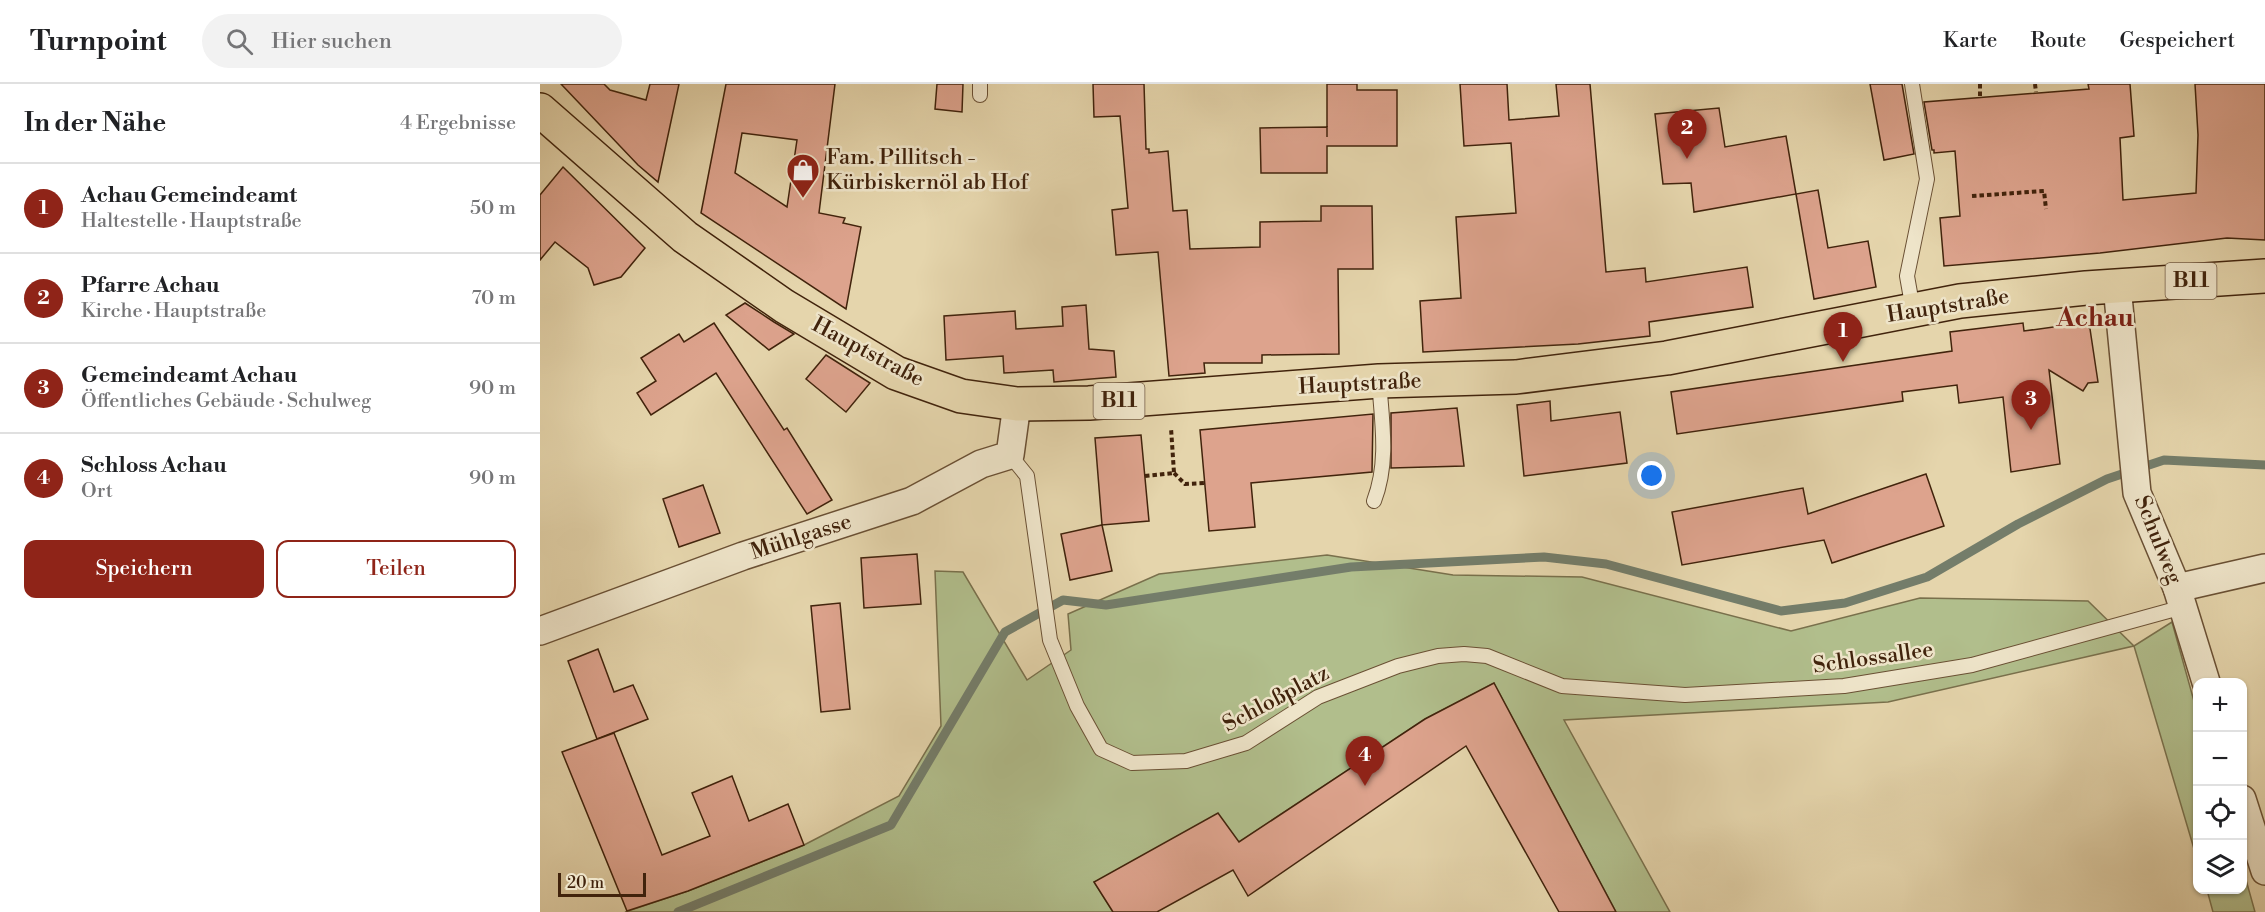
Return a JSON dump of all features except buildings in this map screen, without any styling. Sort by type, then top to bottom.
[{"type":"main road","name":"Hauptstraße","points":[[540,111],[685,237],[784,306],[896,373],[962,396],[1017,404],[1046,405],[1379,381],[1516,377],[1667,358],[1960,301],[2117,286],[2265,276]]},
{"type":"street","name":"Schulweg","points":[[2117,286],[2137,493],[2180,598],[2205,678]]},
{"type":"street","points":[[1010,455],[1017,404]]},
{"type":"street","name":"Mühlgasse","points":[[540,631],[742,556],[912,501],[981,464],[1010,455]]},
{"type":"street","points":[[2180,598],[2265,568]]},
{"type":"street","points":[[2247,815],[2265,871]]},
{"type":"lane","points":[[1912,84],[1927,179],[1907,276],[1913,310]]},
{"type":"lane","points":[[1374,501],[1383,477],[1384,440],[1379,381]]},
{"type":"lane","name":"Schloßplatz","points":[[1010,455],[1027,476],[1050,640],[1077,706],[1101,748],[1132,763],[1186,762],[1246,743],[1318,697],[1398,666],[1438,656],[1464,654],[1487,656],[1562,686]]},
{"type":"lane","name":"Schlossallee","points":[[1562,686],[1685,695],[1844,686],[1972,665],[2180,598]]},
{"type":"path","points":[[1980,84],[1980,97]]},
{"type":"path","points":[[2035,84],[2036,93]]},
{"type":"path","points":[[1972,196],[2044,191],[2046,209]]},
{"type":"path","points":[[1169,397],[1174,473],[1185,484],[1205,483]]},
{"type":"path","points":[[1145,476],[1174,473]]},
{"type":"green space","points":[[1327,555],[1453,575],[1582,577],[1791,631],[1920,598],[2088,601],[2134,646],[1888,702],[1564,720],[1670,912],[1616,912],[1494,683],[1425,719],[1239,842],[1094,882],[1113,912],[625,912],[688,891],[804,845],[899,796],[941,726],[935,571],[963,572],[1027,680],[1071,650],[1068,614],[1159,574]]},
{"type":"green space","points":[[2172,622],[2193,698],[2193,845],[2134,646]]},
{"type":"green space","points":[[2247,883],[2255,912],[2213,912],[2208,894],[2247,894]]},
{"type":"waterway","points":[[678,912],[891,825],[1005,632],[1063,600],[1106,605],[1351,567],[1544,557],[1606,564],[1781,611],[1845,603],[1927,577],[2018,524],[2107,479],[2164,460],[2265,465]]},
{"type":"place","name":"Pfarre Achau","points":[[1687,159]]},
{"type":"place","name":"Fam. Pillitsch - Kürbiskernöl ab Hof","points":[[803,199]]},
{"type":"place","name":"Achau Gemeindeamt","points":[[1843,362]]},
{"type":"place","name":"Gemeindeamt Achau","points":[[2031,430]]},
{"type":"place","name":"Schloss Achau","points":[[1365,786]]},
{"type":"district","name":"Achau","points":[[2095,318]]}]
